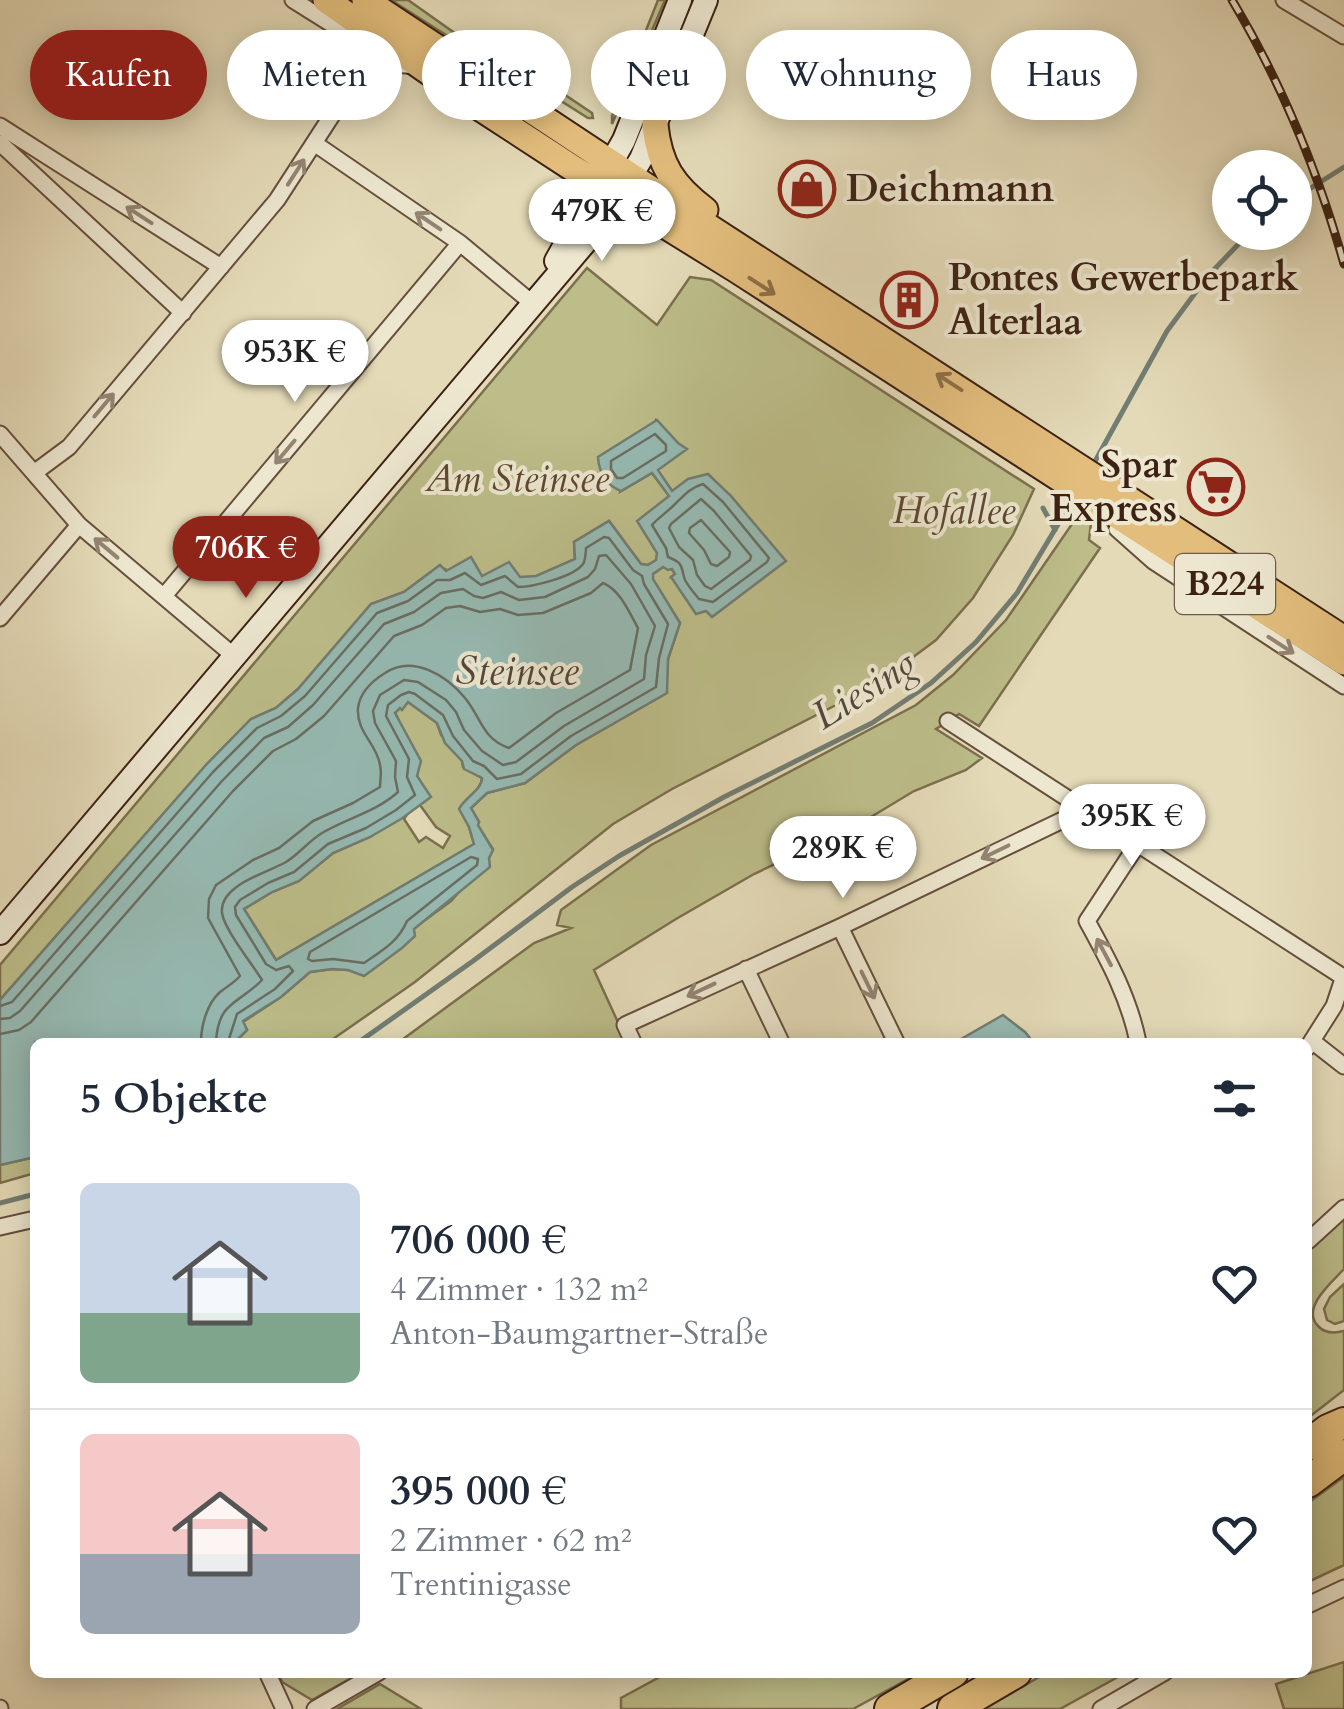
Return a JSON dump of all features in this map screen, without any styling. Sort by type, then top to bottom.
[{"type":"highway","points":[[1312,1474],[1334,1432]]},
{"type":"highway","points":[[890,1709],[943,1678]]},
{"type":"highway","points":[[953,1709],[1006,1678]]},
{"type":"main road","name":"B224","points":[[326,0],[422,65]]},
{"type":"main road","name":"B224","points":[[365,0],[616,180],[1056,467]]},
{"type":"main road","points":[[616,180],[624,140],[680,0]]},
{"type":"main road","points":[[0,933],[535,299],[558,257],[655,125],[706,0]]},
{"type":"main road","name":"B224","points":[[503,120],[764,262],[1115,510],[1344,662]]},
{"type":"main road","points":[[655,125],[657,147],[668,173],[690,199],[755,246],[764,262]]},
{"type":"main road","name":"B224","points":[[1115,510],[1344,639]]},
{"type":"street","points":[[293,0],[340,30]]},
{"type":"street","points":[[1284,0],[1344,36]]},
{"type":"street","points":[[34,473],[68,447],[221,267],[277,200],[330,120]]},
{"type":"street","points":[[0,126],[221,267]]},
{"type":"street","points":[[0,144],[183,312]]},
{"type":"street","points":[[314,144],[535,299]]},
{"type":"street","points":[[164,596],[460,243]]},
{"type":"street","points":[[0,434],[78,525],[234,656]]},
{"type":"street","points":[[1115,510],[1153,561],[1344,686]]},
{"type":"street","points":[[0,618],[78,525]]},
{"type":"street","points":[[948,721],[1344,976],[1338,998],[1312,1041]]},
{"type":"street","points":[[631,1038],[625,1025],[840,927],[1082,808]]},
{"type":"street","points":[[1137,845],[1087,921],[1120,983],[1137,1038]]},
{"type":"street","points":[[840,927],[894,1038]]},
{"type":"street","points":[[746,969],[779,1038]]},
{"type":"street","points":[[1312,1045],[1344,1066]]},
{"type":"street","points":[[1312,1237],[1344,1208]]},
{"type":"street","points":[[0,1226],[30,1220]]},
{"type":"street","points":[[1312,1603],[1344,1588]]},
{"type":"street","points":[[270,1678],[284,1709]]},
{"type":"street","points":[[315,1709],[369,1678]]},
{"type":"street","points":[[1101,1709],[1155,1678]]},
{"type":"green space","points":[[391,0],[408,0],[450,30],[438,30]]},
{"type":"green space","points":[[658,0],[665,0],[652,30],[646,30]]},
{"type":"green space","points":[[571,99],[591,112],[588,118],[571,107]]},
{"type":"green space","name":"Am Steinsee","points":[[587,268],[657,325],[690,277],[711,280],[1034,489],[1013,535],[973,598],[936,640],[877,684],[672,789],[613,824],[415,982],[334,1038],[239,1038],[247,1030],[243,1022],[310,972],[348,970],[451,901],[493,849],[471,808],[487,793],[525,783],[576,745],[666,693],[668,659],[680,623],[652,579],[653,574],[663,567],[671,568],[675,574],[672,577],[785,561],[730,495],[673,492],[657,470],[678,443],[656,420],[621,491],[652,473],[670,497],[656,560],[641,564],[609,521],[574,542],[575,559],[542,574],[486,577],[439,566],[404,592],[371,604],[298,689],[276,708],[251,719],[206,765],[0,1000],[0,965]]},
{"type":"green space","points":[[1083,508],[1092,515],[1089,540],[1100,548],[979,726],[959,714],[936,729],[982,758],[966,770],[914,791],[856,826],[754,874],[594,970],[625,1038],[404,1038],[534,943],[571,928],[557,925],[561,910],[651,845],[916,705],[953,675],[1006,620]]},
{"type":"green space","points":[[408,702],[437,723],[463,767],[482,778],[460,809],[474,844],[276,960],[244,909],[299,881],[333,853],[370,837],[408,813],[404,819],[419,842],[426,837],[443,848],[450,836],[436,827],[420,805],[430,797],[417,776],[418,765],[395,712]]},
{"type":"green space","points":[[30,1158],[30,1174],[0,1183],[0,1165]]},
{"type":"green space","points":[[1344,1215],[1344,1269],[1320,1296],[1313,1312],[1322,1329],[1344,1331],[1344,1390],[1312,1415],[1312,1244]]},
{"type":"green space","points":[[1344,1284],[1344,1321],[1335,1324],[1327,1320],[1324,1309]]},
{"type":"green space","points":[[1344,1477],[1344,1565],[1312,1580],[1312,1500]]},
{"type":"green space","points":[[1344,1662],[1344,1709],[1284,1709],[1276,1684],[1312,1678],[1312,1672]]},
{"type":"green space","points":[[280,1678],[351,1678],[312,1700]]},
{"type":"green space","points":[[658,1678],[910,1678],[853,1709],[621,1709],[621,1698]]},
{"type":"green space","points":[[1037,1678],[1116,1678],[1060,1709],[984,1709]]},
{"type":"green space","points":[[380,1684],[421,1709],[337,1709]]},
{"type":"water","name":"Steinsee","points":[[657,420],[687,449],[658,470],[672,491],[688,479],[708,474],[786,561],[712,617],[706,611],[696,614],[671,577],[675,574],[672,569],[663,567],[653,574],[680,623],[668,659],[667,693],[576,745],[525,783],[487,793],[471,808],[493,850],[490,867],[414,929],[415,936],[402,948],[364,976],[348,970],[310,972],[281,997],[243,1021],[247,1030],[239,1038],[30,1038],[30,1158],[0,1165],[0,1000],[206,765],[251,719],[276,708],[298,689],[371,604],[404,592],[440,565],[446,571],[471,557],[482,576],[509,562],[520,577],[536,576],[575,559],[574,542],[609,521],[641,564],[656,560],[657,553],[637,521],[669,496],[652,473],[621,491],[604,478],[598,457]],"holes":[[[408,702],[437,723],[445,743],[462,761],[464,769],[482,778],[459,809],[474,844],[276,960],[244,909],[299,881],[333,853],[370,837],[431,797],[417,776],[421,761],[395,713]]]},
{"type":"water","points":[[1003,1015],[1030,1038],[963,1038]]},
{"type":"waterway","name":"Liesing","points":[[1312,187],[1344,167]]},
{"type":"waterway","name":"Liesing","points":[[1093,465],[1167,331],[1207,277],[1233,250]]},
{"type":"waterway","name":"Liesing","points":[[365,1038],[619,856],[724,797],[872,723],[931,683],[976,642],[1017,593],[1075,496]]},
{"type":"waterway","points":[[1043,508],[1055,530]]},
{"type":"waterway","name":"Liesing","points":[[0,1203],[30,1195]]},
{"type":"railway","points":[[1232,0],[1297,128],[1344,264]]},
{"type":"place","name":"Deichmann","points":[[807,189]]},
{"type":"place","name":"Pontes Gewerbepark Alterlaa","points":[[909,300]]},
{"type":"place","name":"Spar Express","points":[[1216,487]]},
{"type":"park label","name":"Hofallee","points":[[954,511]]}]
